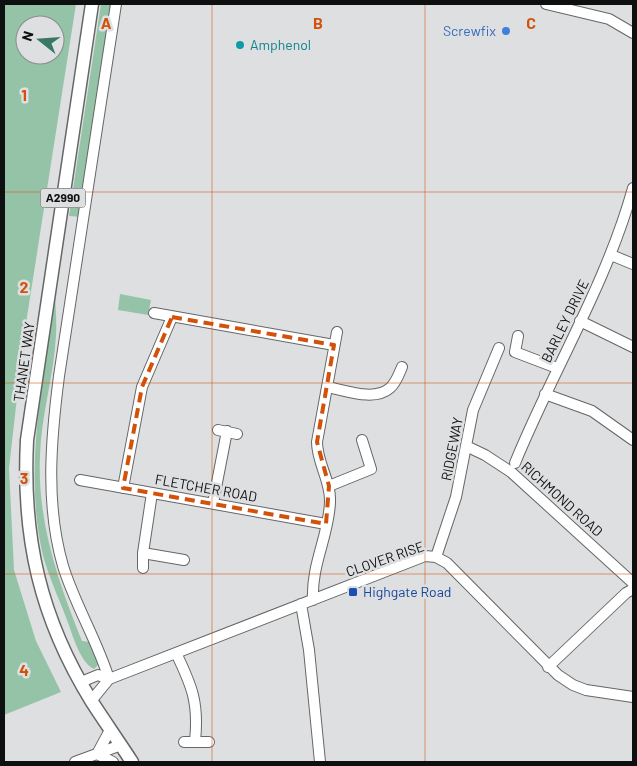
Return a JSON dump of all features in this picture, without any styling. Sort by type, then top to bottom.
[{"type":"main road","name":"THANET WAY","points":[[92,4],[34,392],[26,466],[30,542],[43,599],[58,637],[80,682],[132,762]]},
{"type":"street","points":[[92,701],[109,679],[63,566],[54,518],[51,469],[54,415],[59,376],[116,4]]},
{"type":"street","points":[[546,4],[608,19],[633,33]]},
{"type":"street","name":"BARLEY DRIVE","points":[[516,463],[557,368],[598,288],[611,256],[633,188]]},
{"type":"street","points":[[611,256],[633,264]]},
{"type":"street","points":[[154,313],[334,345]]},
{"type":"street","points":[[123,488],[142,386],[172,317]]},
{"type":"street","points":[[580,322],[633,347]]},
{"type":"street","points":[[313,600],[314,572],[330,502],[329,486],[318,453],[317,444],[337,332]]},
{"type":"street","points":[[518,336],[515,352],[557,368]]},
{"type":"street","name":"RIDGEWAY","points":[[436,557],[456,497],[478,398],[499,348]]},
{"type":"street","points":[[327,387],[370,395],[381,393],[390,388],[402,367]]},
{"type":"street","points":[[545,394],[592,411],[633,440]]},
{"type":"street","points":[[213,503],[227,432]]},
{"type":"street","points":[[329,486],[371,469],[362,440]]},
{"type":"street","name":"RICHMOND ROAD","points":[[466,446],[485,454],[511,472],[633,583]]},
{"type":"street","name":"FLETCHER ROAD","points":[[80,480],[326,524]]},
{"type":"street","points":[[143,568],[143,553],[152,494]]},
{"type":"street","points":[[143,553],[184,560]]},
{"type":"street","name":"CLOVER RISE","points":[[80,682],[98,676],[109,679],[425,556],[436,557],[448,563],[548,667],[573,685],[586,690],[633,697]]},
{"type":"street","points":[[548,667],[633,588]]},
{"type":"street","points":[[301,604],[309,650],[320,762]]},
{"type":"street","points":[[176,653],[193,690],[196,712],[195,741]]},
{"type":"street","points":[[98,754],[110,730]]},
{"type":"street","points":[[184,742],[209,742]]},
{"type":"street","points":[[75,762],[120,744]]},
{"type":"street","points":[[98,754],[113,762]]},
{"type":"highlighted area","points":[[172,317],[334,345],[317,442],[329,486],[326,524],[123,488],[142,387]]},
{"type":"green space","points":[[4,4],[76,4],[24,336],[9,468],[14,570],[36,641],[61,692],[4,715]]},
{"type":"green space","points":[[101,4],[114,4],[82,217],[69,216]]},
{"type":"green space","points":[[55,289],[55,350],[40,456],[42,504],[57,574],[82,641],[90,642],[98,665],[94,669],[85,661],[77,647],[48,571],[40,541],[36,510],[35,478],[38,415]]},
{"type":"green space","points":[[120,294],[151,300],[148,315],[118,310]]},
{"type":"place","name":"Screwfix","points":[[506,31]]},
{"type":"place","name":"Amphenol","points":[[240,45]]},
{"type":"place","name":"Highgate Road","points":[[353,592]]}]
